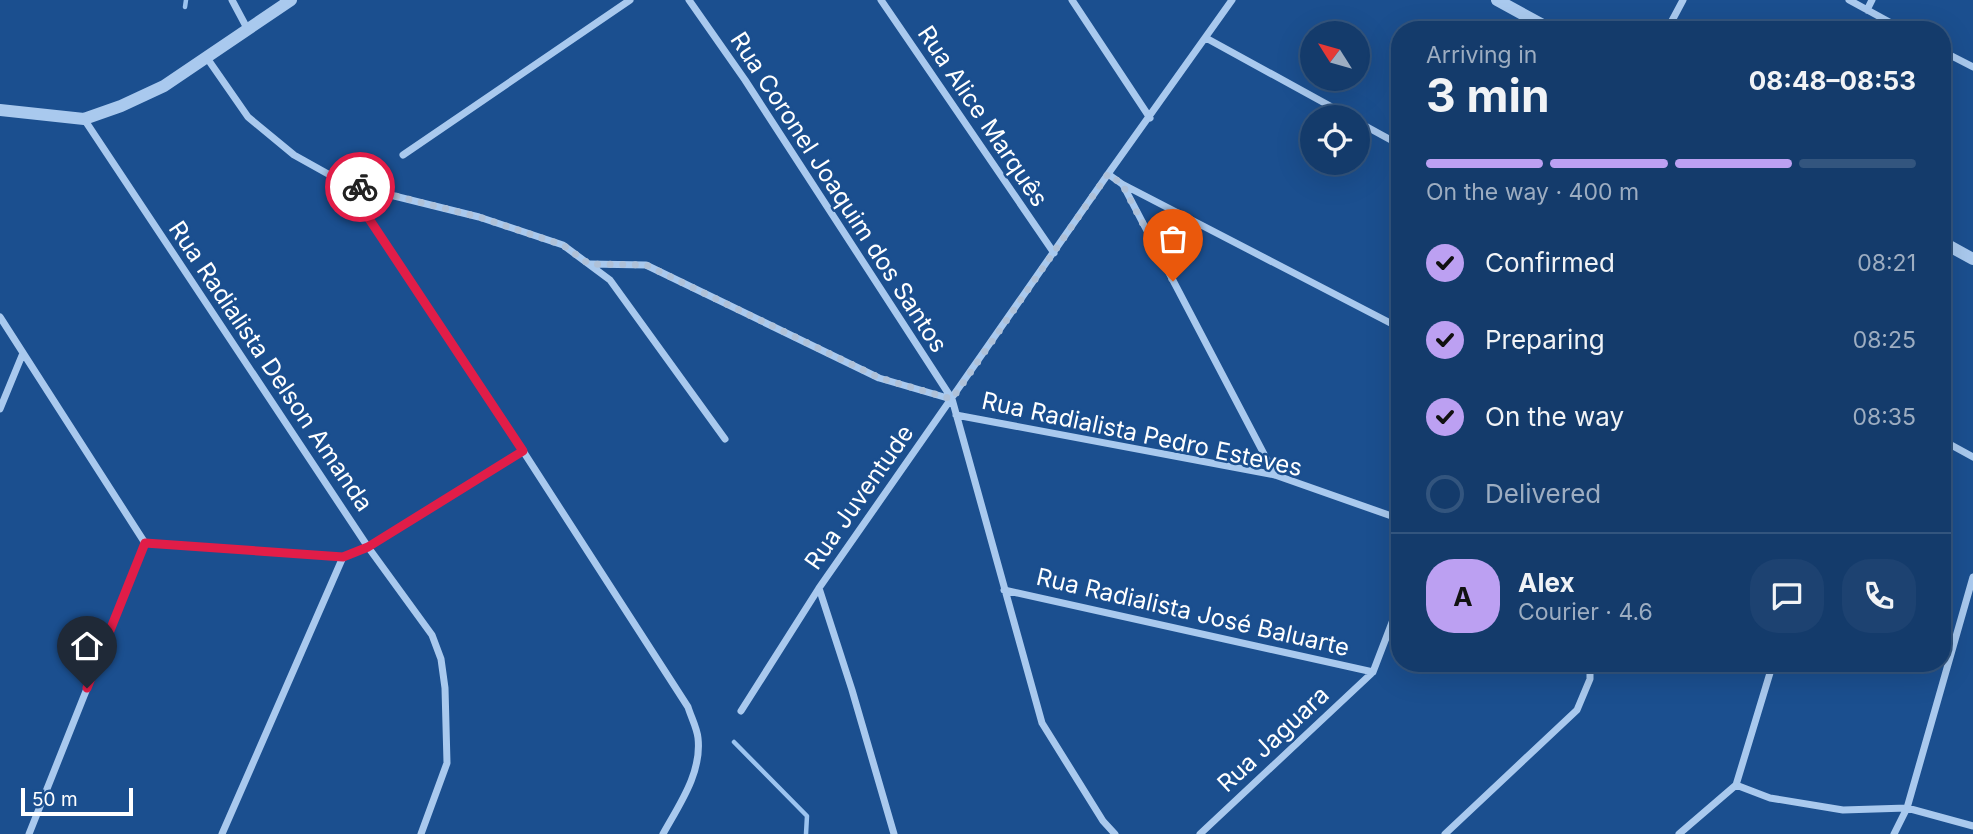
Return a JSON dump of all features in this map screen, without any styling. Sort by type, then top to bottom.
[{"type":"street","points":[[232,0],[248,30]]},
{"type":"street","points":[[0,110],[84,119],[121,106],[164,86],[291,0]]},
{"type":"street","points":[[403,155],[630,0]]},
{"type":"street","name":"Rua Coronel Joaquim dos Santos","points":[[689,0],[746,80],[952,399],[1042,723],[1102,821],[1115,834]]},
{"type":"street","name":"Rua Alice Marquês","points":[[881,0],[1054,253]]},
{"type":"street","points":[[1072,0],[1150,118]]},
{"type":"street","name":"Rua Juventude","points":[[741,711],[819,587],[1232,0]]},
{"type":"street","points":[[1497,0],[1536,21]]},
{"type":"street","points":[[1672,21],[1683,0]]},
{"type":"street","points":[[1849,0],[1887,21]]},
{"type":"street","points":[[1867,10],[1872,0]]},
{"type":"street","points":[[1206,38],[1328,105]]},
{"type":"street","points":[[1951,56],[1973,67]]},
{"type":"street","points":[[207,58],[248,117],[293,155],[346,184],[479,217],[563,245],[589,264],[610,280],[725,439]]},
{"type":"street","name":"Rua Radialista Delson Amanda","points":[[84,119],[368,547],[432,635],[441,659],[445,688],[447,762],[421,834]]},
{"type":"street","points":[[1370,129],[1391,140]]},
{"type":"street","points":[[1108,174],[1122,184],[1391,323]]},
{"type":"street","points":[[346,184],[688,707],[698,736],[694,775],[663,834]]},
{"type":"street","points":[[1122,184],[1275,475]]},
{"type":"street","points":[[1951,247],[1973,259]]},
{"type":"street","points":[[589,264],[646,265],[880,378],[952,399]]},
{"type":"street","points":[[0,317],[145,543]]},
{"type":"street","points":[[0,409],[23,353]]},
{"type":"street","name":"Rua Radialista Pedro Esteves","points":[[956,415],[1275,475],[1391,516]]},
{"type":"street","points":[[1951,445],[1973,457]]},
{"type":"street","points":[[145,543],[343,557],[368,547],[523,451]]},
{"type":"street","points":[[29,834],[145,543]]},
{"type":"street","points":[[222,834],[343,557]]},
{"type":"street","points":[[1951,654],[1973,577]]},
{"type":"street","points":[[819,587],[894,834]]},
{"type":"street","name":"Rua Radialista José Baluarte","points":[[1004,590],[1373,672]]},
{"type":"street","points":[[1373,672],[1391,623]]},
{"type":"street","name":"Rua Jaguara","points":[[1200,834],[1373,672]]},
{"type":"street","points":[[1445,834],[1577,710],[1590,679],[1590,672]]},
{"type":"street","points":[[1679,834],[1736,785],[1770,672]]},
{"type":"street","points":[[1894,834],[1907,807],[1946,672]]},
{"type":"street","points":[[1736,785],[1770,798],[1843,810],[1907,807],[1973,826]]},
{"type":"waterway","points":[[185,7],[186,0]]},
{"type":"waterway","points":[[734,742],[807,816],[806,834]]},
{"type":"way so far","points":[[360,187],[479,217],[563,245],[589,264],[646,265],[880,378],[952,399],[1108,174],[1122,184],[1173,281]]},
{"type":"route","points":[[87,688],[145,543],[343,557],[368,547],[523,451],[346,184],[360,187]]}]
